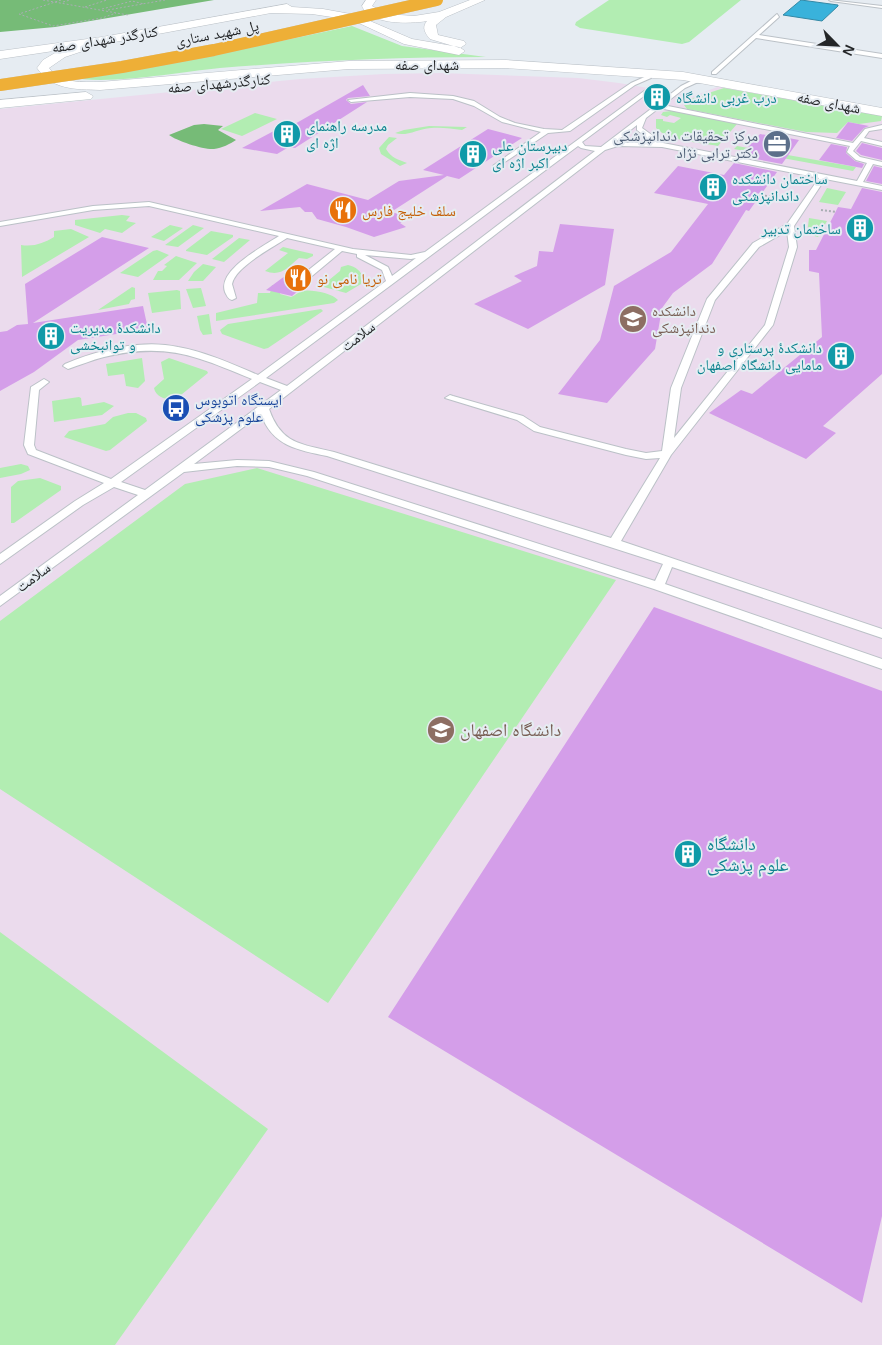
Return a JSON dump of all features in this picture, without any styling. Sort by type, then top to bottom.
[{"type":"highway","name":"پل شهید ستاری","points":[[0,76],[132,57],[224,41],[310,24],[406,0]]},
{"type":"highway","name":"پل شهید ستاری","points":[[0,85],[138,64],[231,47],[320,29],[437,0]]},
{"type":"main road","points":[[0,48],[287,0]]},
{"type":"main road","points":[[268,10],[323,0]]},
{"type":"main road","points":[[371,0],[366,6],[368,9],[388,17],[421,19],[442,15],[480,0]]},
{"type":"main road","name":"کنارگذر شهدای صفه","points":[[0,55],[102,41],[268,10]]},
{"type":"main road","name":"شهدای صفه","points":[[268,10],[322,11],[358,19],[391,35],[412,42],[463,52],[503,52],[604,59],[882,102]]},
{"type":"main road","points":[[442,15],[430,24],[430,31],[434,37],[469,46]]},
{"type":"main road","name":"شهدای صفه","points":[[102,41],[69,51],[46,62],[43,68],[54,81],[73,85],[100,86],[301,68],[439,64],[506,64],[591,68],[716,77],[882,112]]},
{"type":"main road","name":"کنارگذرشهدای صفه","points":[[0,104],[439,64]]},
{"type":"main road","points":[[0,72],[9,78],[8,82],[0,89]]},
{"type":"lane","points":[[831,0],[882,7]]},
{"type":"lane","points":[[716,77],[777,16]]},
{"type":"lane","points":[[756,36],[882,56]]},
{"type":"lane","points":[[591,68],[649,76]]},
{"type":"lane","points":[[351,100],[402,94],[437,95],[470,101],[506,122],[559,133],[568,130],[633,84],[649,76]]},
{"type":"lane","name":"سلامت","points":[[0,560],[79,503],[114,482],[258,379],[628,106],[657,88],[655,81],[649,76]]},
{"type":"lane","name":"سلامت","points":[[0,602],[264,408],[286,389],[643,118],[673,91],[695,81],[716,77]]},
{"type":"lane","points":[[628,106],[642,105],[856,142],[882,144]]},
{"type":"lane","points":[[643,118],[639,129],[662,145]]},
{"type":"lane","points":[[882,127],[867,130],[849,151],[852,156],[882,164]]},
{"type":"lane","points":[[496,166],[547,131]]},
{"type":"lane","points":[[579,143],[587,148],[601,150],[618,144],[662,145],[882,188]]},
{"type":"lane","points":[[859,184],[871,162]]},
{"type":"lane","points":[[667,454],[676,388],[712,299],[756,245],[790,226],[823,177]]},
{"type":"lane","points":[[0,224],[42,215],[123,204],[150,204],[354,252],[410,257],[431,253]]},
{"type":"lane","points":[[614,543],[667,454],[769,325],[793,247],[790,226]]},
{"type":"lane","points":[[232,298],[228,288],[230,279],[250,260],[286,235]]},
{"type":"lane","points":[[309,274],[341,248]]},
{"type":"lane","points":[[354,252],[385,270],[390,282]]},
{"type":"lane","points":[[68,366],[101,354],[167,347],[192,354],[286,389]]},
{"type":"lane","points":[[44,382],[34,389],[29,445],[32,452],[72,469],[145,494]]},
{"type":"lane","points":[[450,398],[520,418],[537,428],[626,452],[646,456],[667,454]]},
{"type":"lane","points":[[264,408],[268,425],[278,437],[297,446],[330,454],[614,543],[882,634]]},
{"type":"lane","points":[[180,469],[237,463],[269,464],[310,474],[658,586],[882,664]]},
{"type":"lane","points":[[658,586],[669,562]]},
{"type":"path","points":[[43,0],[128,15]]},
{"type":"path","points":[[61,0],[19,14],[53,26],[102,18],[116,13]]},
{"type":"path","points":[[60,3],[70,0]]},
{"type":"path","points":[[85,7],[106,0]]},
{"type":"path","points":[[105,11],[165,0]]},
{"type":"path","points":[[100,10],[132,1],[145,4]]},
{"type":"path","points":[[761,195],[805,203]]},
{"type":"shaded area","name":"دانشگاه اصفهان","points":[[441,73],[578,78],[694,96],[720,86],[882,114],[882,1345],[0,1345],[0,109],[300,79]]},
{"type":"green space","points":[[0,0],[214,0],[55,27],[0,32]]},
{"type":"green space","points":[[609,0],[741,0],[689,42],[682,44],[580,28],[575,25],[576,22]]},
{"type":"green space","points":[[352,26],[402,46],[486,57],[286,63],[103,80],[68,77],[243,49]]},
{"type":"green space","points":[[724,88],[882,116],[881,121],[859,124],[848,122],[837,133],[806,132],[687,109],[684,105],[693,98]]},
{"type":"green space","points":[[679,111],[737,124],[718,146],[685,141],[662,133],[656,128],[656,119],[663,119],[663,121],[674,123],[681,118],[661,115],[663,112]]},
{"type":"green space","points":[[255,113],[277,119],[242,136],[221,129]]},
{"type":"green space","points":[[194,125],[223,126],[218,130],[236,140],[223,147],[210,149],[191,145],[169,135]]},
{"type":"green space","points":[[429,126],[467,127],[462,130],[435,128],[403,134],[395,133]]},
{"type":"green space","points":[[389,137],[397,138],[388,145],[386,149],[388,152],[395,158],[407,163],[400,166],[381,154],[379,148]]},
{"type":"green space","points":[[737,146],[856,167],[853,171],[734,149]]},
{"type":"green space","points":[[827,188],[846,192],[838,205],[819,202]]},
{"type":"green space","points":[[122,215],[130,216],[126,221],[136,223],[122,233],[105,229],[100,233],[75,225],[75,220]]},
{"type":"green space","points":[[809,218],[827,221],[818,237],[807,234]]},
{"type":"green space","points":[[170,225],[183,228],[164,241],[151,237]]},
{"type":"green space","points":[[193,225],[204,228],[178,247],[165,245]]},
{"type":"green space","points":[[71,229],[89,237],[22,277],[21,245],[39,244],[54,237],[54,231]]},
{"type":"green space","points":[[211,231],[233,235],[233,237],[207,255],[186,251],[186,250]]},
{"type":"green space","points":[[239,238],[250,240],[224,262],[212,259]]},
{"type":"green space","points":[[283,247],[313,254],[313,256],[307,259],[299,258],[280,272],[271,273],[265,271],[288,253],[279,250]]},
{"type":"green space","points":[[157,250],[169,255],[138,277],[120,273],[153,251]]},
{"type":"green space","points":[[176,256],[197,263],[179,280],[153,280],[158,271],[162,271],[167,266],[164,265]]},
{"type":"green space","points":[[203,264],[216,267],[203,281],[188,281],[194,272]]},
{"type":"green space","points":[[348,265],[355,267],[360,272],[362,277],[361,284],[346,293],[324,287],[323,285],[340,271],[341,267]]},
{"type":"green space","points":[[272,285],[282,285],[280,294],[291,297],[302,291],[311,291],[321,292],[338,300],[334,303],[216,321],[216,313],[257,303],[258,293],[270,293]]},
{"type":"green space","points":[[132,287],[135,288],[135,299],[131,300],[129,304],[98,310]]},
{"type":"green space","points":[[201,288],[206,306],[193,308],[186,289]]},
{"type":"green space","points":[[180,291],[181,309],[152,313],[148,293]]},
{"type":"green space","points":[[321,309],[323,311],[264,349],[222,334],[220,330],[228,324]]},
{"type":"green space","points":[[209,314],[212,334],[203,335],[197,316]]},
{"type":"green space","points":[[142,358],[145,381],[138,388],[126,386],[124,374],[108,376],[106,364]]},
{"type":"green space","points":[[169,358],[207,371],[208,373],[176,399],[162,398],[154,388],[164,379],[161,362]]},
{"type":"green space","points":[[81,398],[82,406],[104,402],[114,406],[102,415],[54,422],[52,401]]},
{"type":"green space","points":[[136,413],[146,418],[147,421],[110,450],[106,451],[64,437],[69,431],[105,424],[113,417]]},
{"type":"green space","points":[[21,464],[28,466],[30,470],[21,474],[0,478],[0,468]]},
{"type":"green space","points":[[257,468],[616,580],[328,1003],[0,789],[0,621],[185,484]]},
{"type":"green space","points":[[40,478],[61,486],[61,490],[14,523],[11,523],[11,487],[18,481]]},
{"type":"green space","points":[[0,932],[268,1129],[115,1345],[0,1345]]},
{"type":"water","points":[[801,0],[838,6],[822,21],[783,15]]},
{"type":"building","name":"مدرسه راهنمای اژه ای","points":[[363,85],[370,96],[348,98],[346,100],[351,104],[367,102],[295,148],[289,147],[277,154],[242,148],[287,124],[293,125]]},
{"type":"building","points":[[848,122],[869,126],[864,128],[852,141],[836,138]]},
{"type":"building","points":[[488,129],[522,138],[459,179],[447,176],[391,212],[411,217],[400,223],[406,227],[374,237],[317,219],[312,212],[305,212],[300,207],[260,211],[307,184],[368,200],[399,181],[444,175],[423,170]]},
{"type":"building","points":[[760,134],[799,140],[782,164],[740,156]]},
{"type":"building","points":[[862,143],[882,148],[882,160],[861,155],[856,151]]},
{"type":"building","points":[[831,144],[847,147],[846,153],[855,161],[864,164],[862,168],[819,160]]},
{"type":"building","points":[[734,163],[777,172],[749,211],[746,210],[712,264],[673,293],[662,308],[655,349],[607,403],[558,394],[600,340],[614,286],[671,252],[708,204],[654,193],[678,166],[724,175]]},
{"type":"building","points":[[874,166],[882,168],[882,184],[866,181]]},
{"type":"building","name":"دانشکدهٔ پرستاری و مامایی دانشگاه اصفهان","points":[[862,188],[882,192],[882,374],[823,426],[836,433],[806,459],[709,413],[741,390],[752,394],[822,337],[819,273],[809,271],[809,250],[816,250],[838,207],[851,209]]},
{"type":"building","points":[[560,224],[614,229],[605,285],[528,329],[474,304],[522,281],[514,276],[537,266],[539,251],[553,252]]},
{"type":"building","name":"دانشکدهٔ مدیریت و توانبخشی","points":[[102,237],[149,248],[33,323],[143,306],[148,329],[78,340],[34,372],[0,391],[0,332],[7,331],[17,325],[28,324],[25,284]]},
{"type":"building","points":[[289,273],[312,279],[292,296],[266,290]]},
{"type":"building","name":"دانشگاه علوم پزشکی","points":[[654,607],[882,691],[882,1216],[862,1303],[388,1017]]},
{"type":"place","name":"درب غربی دانشگاه","points":[[657,97]]},
{"type":"place","name":"مدرسه راهنمای اژه ای","points":[[287,134]]},
{"type":"place","name":"مرکز تحقیقات دندانپزشکی دکتر ترابی نژاد","points":[[777,144]]},
{"type":"place","name":"دبیرستان علی اکبر اژه ای","points":[[473,154]]},
{"type":"place","name":"ساختمان دانشکده داندانپزشکی","points":[[713,187]]},
{"type":"place","name":"سلف خلیج فارس","points":[[343,210]]},
{"type":"place","name":"ساختمان تدبیر","points":[[860,228]]},
{"type":"place","name":"تریا نامی نو","points":[[298,278]]},
{"type":"place","name":"دانشکده دندانپزشکی","points":[[633,319]]},
{"type":"place","name":"دانشکدهٔ مدیریت و توانبخشی","points":[[51,336]]},
{"type":"place","name":"دانشکدهٔ پرستاری و مامایی دانشگاه اصفهان","points":[[841,356]]},
{"type":"place","name":"ایستگاه اتوبوس علوم پزشکی","points":[[176,408]]},
{"type":"place","name":"دانشگاه اصفهان","points":[[441,730]]},
{"type":"place","name":"دانشگاه علوم پزشکی","points":[[688,854]]}]
